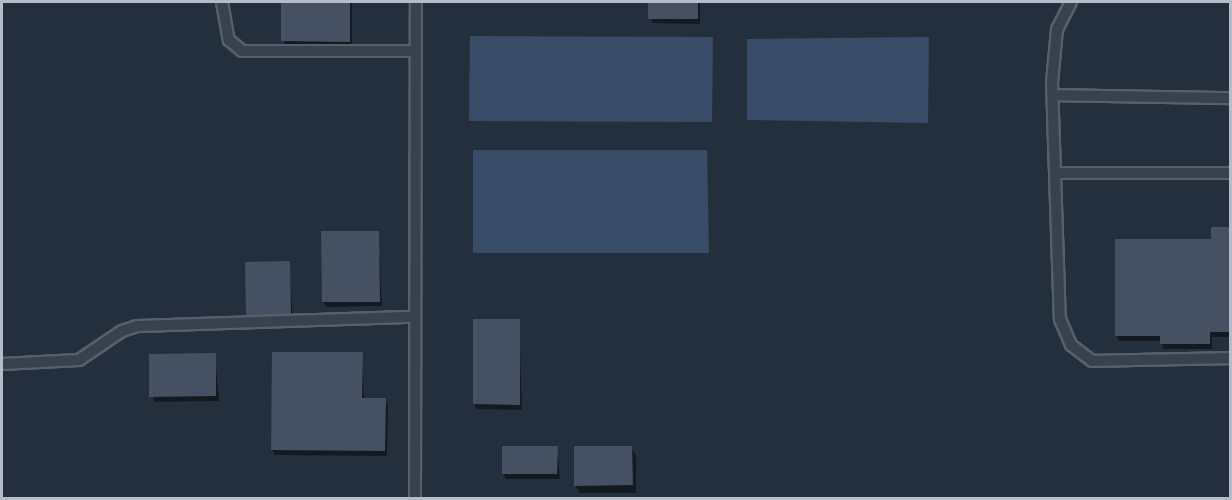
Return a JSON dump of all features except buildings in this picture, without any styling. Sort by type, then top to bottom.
[{"type":"lane","points":[[222,2],[229,40],[242,51],[416,51]]},
{"type":"lane","points":[[415,498],[417,2]]},
{"type":"lane","points":[[1071,2],[1057,29],[1053,95],[1060,319],[1071,345],[1092,361],[1230,358]]},
{"type":"lane","points":[[1053,95],[1230,98]]},
{"type":"lane","points":[[1056,173],[1230,173]]},
{"type":"lane","points":[[2,364],[79,360],[122,331],[137,326],[415,317]]},
{"type":"water","points":[[470,36],[713,37],[712,122],[469,121]]},
{"type":"water","points":[[929,37],[928,123],[747,120],[747,39]]},
{"type":"water","points":[[473,150],[707,150],[709,253],[473,253]]}]
